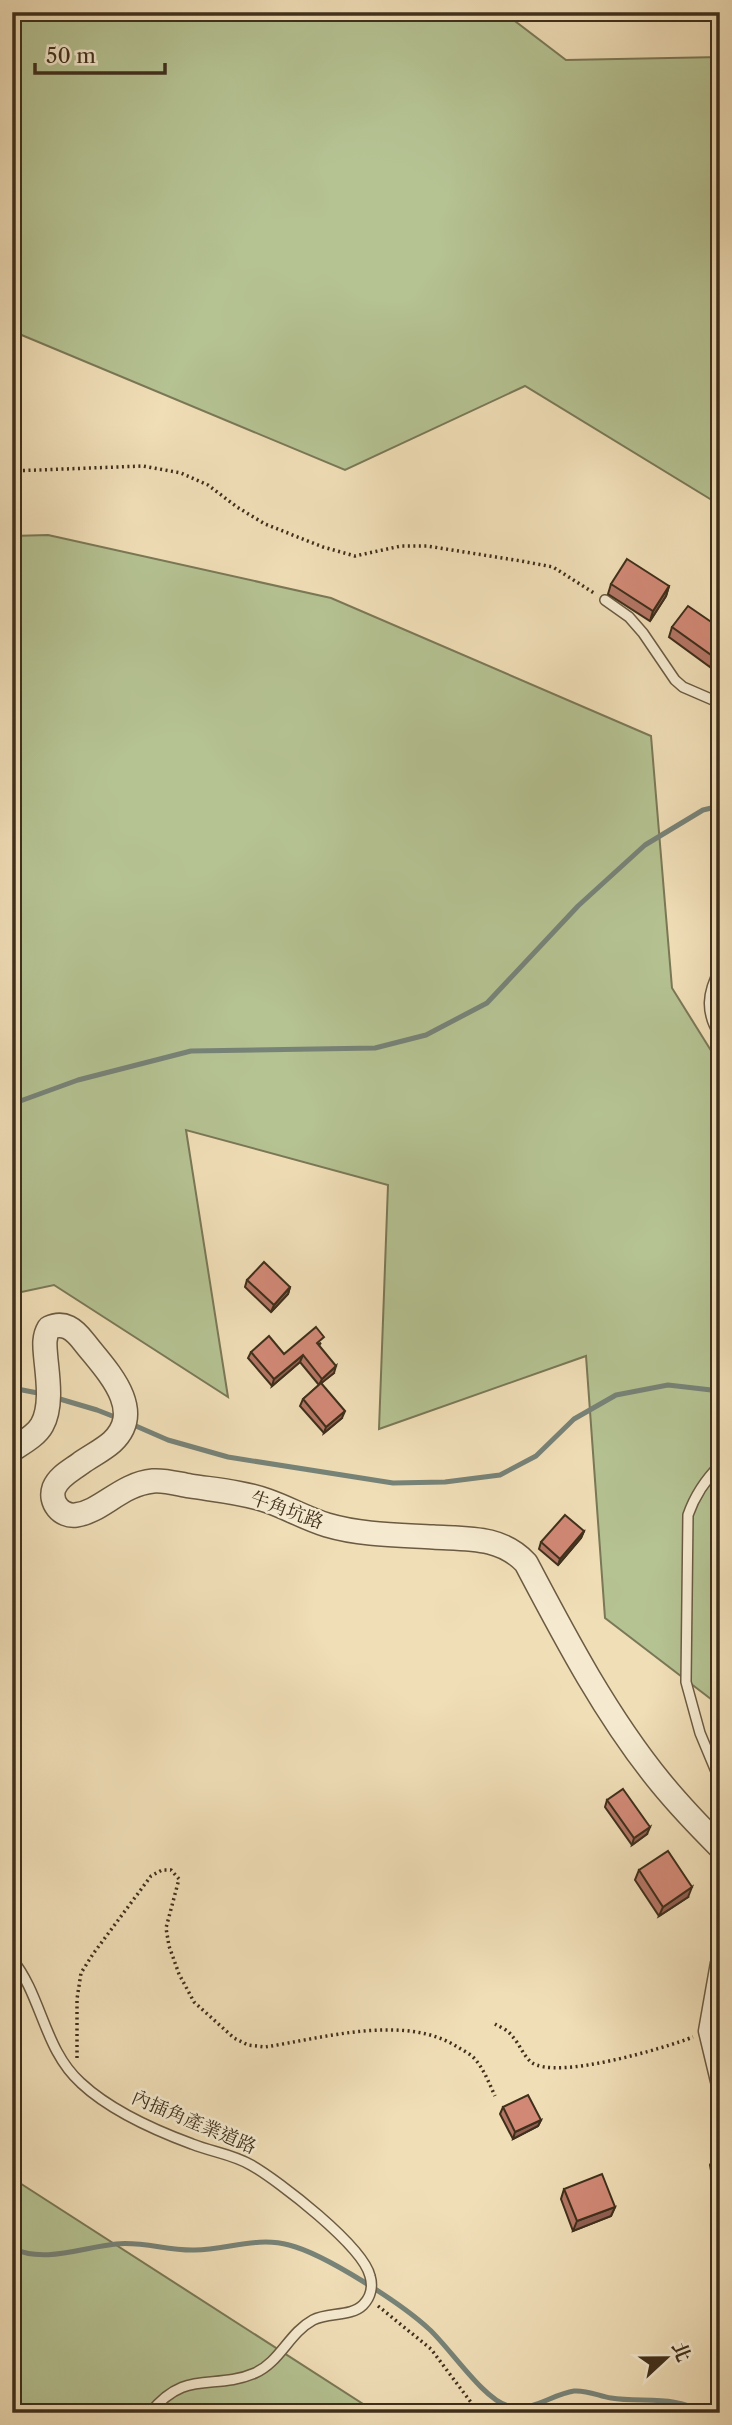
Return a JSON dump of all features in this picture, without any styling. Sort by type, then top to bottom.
[{"type":"street","name":"牛角坑路","points":[[12,1450],[42,1425],[48,1387],[44,1336],[49,1328],[58,1324],[68,1326],[80,1336],[117,1384],[124,1399],[126,1414],[122,1428],[113,1441],[60,1479],[53,1490],[53,1501],[67,1515],[78,1515],[124,1489],[156,1480],[246,1494],[270,1501],[326,1525],[356,1532],[474,1540],[500,1544],[514,1550],[527,1563],[584,1669],[622,1728],[661,1783],[720,1847]]},
{"type":"street","points":[[720,1963],[708,2031],[720,2081]]},
{"type":"lane","points":[[605,600],[629,617],[643,633],[675,680],[683,687],[720,704]]},
{"type":"lane","points":[[720,969],[708,1001],[710,1016],[720,1035]]},
{"type":"lane","points":[[720,1465],[707,1478],[695,1497],[688,1516],[686,1682],[720,1782]]},
{"type":"lane","name":"內插角產業道路","points":[[12,1959],[29,1986],[53,2044],[78,2081],[100,2099],[151,2127],[194,2145],[229,2154],[276,2181],[313,2210],[362,2261],[370,2274],[372,2289],[369,2298]]},
{"type":"lane","points":[[150,2413],[174,2390],[194,2382],[237,2378],[256,2373],[273,2362],[299,2329],[314,2319],[360,2308],[369,2298]]},
{"type":"path","points":[[12,471],[143,466],[181,473],[208,485],[265,524],[323,547],[355,556],[401,546],[427,546],[554,567],[605,600]]},
{"type":"path","points":[[78,2081],[77,1999],[81,1973],[151,1876],[162,1870],[171,1870],[178,1879],[166,1927],[179,1974],[194,2002],[234,2038],[248,2045],[265,2046],[387,2029],[418,2031],[443,2039],[472,2056],[486,2074],[495,2096]]},
{"type":"path","points":[[495,2024],[511,2033],[531,2062],[545,2069],[573,2068],[627,2056],[682,2042],[708,2031]]},
{"type":"path","points":[[369,2298],[431,2349],[479,2413]]},
{"type":"green space","points":[[12,12],[503,12],[566,60],[720,57],[720,505],[525,386],[345,470],[12,331]]},
{"type":"green space","points":[[48,535],[331,598],[651,736],[672,988],[720,1065],[720,1706],[605,1618],[586,1356],[379,1429],[388,1185],[186,1130],[228,1397],[54,1285],[12,1294],[12,536]]},
{"type":"green space","points":[[12,2178],[377,2413],[12,2413]]},
{"type":"building","points":[[627,559],[669,586],[653,611],[611,584]]},
{"type":"building","points":[[688,606],[720,628],[720,649],[714,657],[672,627]]},
{"type":"building","points":[[264,1262],[290,1287],[274,1305],[247,1280]]},
{"type":"building","points":[[316,1327],[324,1337],[317,1343],[336,1366],[322,1379],[303,1355],[274,1379],[251,1352],[269,1336],[284,1354]]},
{"type":"building","points":[[321,1383],[345,1411],[326,1427],[303,1399]]},
{"type":"building","points":[[565,1515],[584,1531],[560,1559],[541,1542]]},
{"type":"building","points":[[623,1789],[650,1827],[634,1838],[607,1800]]},
{"type":"building","points":[[668,1851],[692,1887],[663,1907],[639,1870]]},
{"type":"building","points":[[528,2095],[541,2120],[515,2132],[503,2107]]},
{"type":"building","points":[[720,2157],[720,2187],[718,2187],[713,2159]]},
{"type":"building","points":[[602,2174],[615,2207],[577,2221],[564,2189]]},
{"type":"waterway","points":[[12,1104],[78,1080],[191,1051],[375,1048],[426,1035],[487,1003],[578,906],[645,845],[703,810],[720,806]]},
{"type":"waterway","points":[[129,1423],[168,1440],[228,1457],[393,1483],[445,1482],[500,1475],[536,1456],[574,1419],[616,1395],[668,1385],[720,1391]]},
{"type":"waterway","points":[[12,1388],[43,1394]]},
{"type":"waterway","points":[[53,1397],[120,1419]]},
{"type":"waterway","points":[[12,2248],[24,2253],[50,2255],[126,2243],[185,2250],[265,2242],[289,2245],[342,2269],[401,2307],[429,2329],[488,2394],[508,2406],[525,2407],[579,2391],[611,2398],[682,2404],[703,2413]]}]
